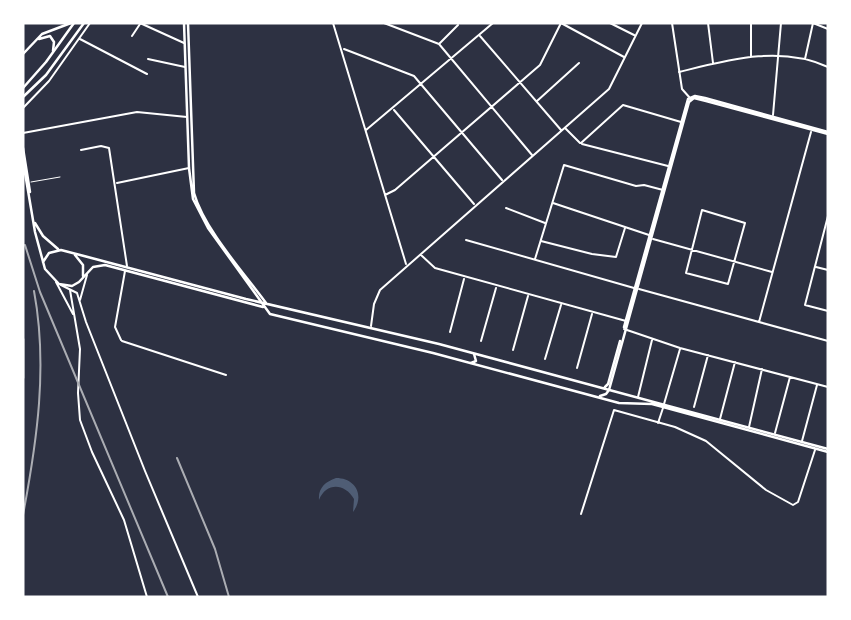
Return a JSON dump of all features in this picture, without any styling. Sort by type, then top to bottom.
[{"type":"main road","points":[[23,56],[47,31],[72,23]]},
{"type":"main road","points":[[23,88],[50,56],[72,23]]},
{"type":"main road","points":[[23,97],[55,64],[84,23]]},
{"type":"main road","points":[[186,23],[193,187],[199,208],[270,314],[433,352],[611,401],[663,406],[720,419],[828,450]]},
{"type":"main road","points":[[186,23],[191,190],[197,209],[261,302]]},
{"type":"main road","points":[[23,56],[46,36],[50,36],[54,42],[50,56]]},
{"type":"main road","points":[[602,388],[608,382],[627,321],[689,101],[695,96],[705,98],[828,133]]},
{"type":"main road","points":[[682,122],[689,101]]},
{"type":"main road","points":[[23,148],[36,226],[51,244],[75,255],[266,305]]},
{"type":"main road","points":[[23,160],[45,270],[57,283],[72,287],[100,265],[126,268],[266,305],[371,327],[484,356],[638,397],[815,449],[828,450]]},
{"type":"main road","points":[[43,262],[48,253],[61,250]]},
{"type":"main road","points":[[75,255],[83,268],[79,282]]},
{"type":"main road","points":[[246,299],[252,296],[253,290]]},
{"type":"main road","points":[[611,401],[624,330]]},
{"type":"main road","points":[[23,339],[23,378]]},
{"type":"main road","points":[[423,350],[427,347],[425,341]]},
{"type":"main road","points":[[433,352],[431,348],[436,344]]},
{"type":"main road","points":[[471,363],[476,360],[474,354]]},
{"type":"main road","points":[[482,366],[478,360],[484,356]]},
{"type":"main road","points":[[596,397],[611,390]]},
{"type":"street","points":[[23,108],[49,81],[90,23]]},
{"type":"street","points":[[132,36],[140,23],[170,39],[185,43]]},
{"type":"street","points":[[333,23],[406,265]]},
{"type":"street","points":[[384,23],[439,44],[533,156]]},
{"type":"street","points":[[365,131],[494,23]]},
{"type":"street","points":[[385,195],[395,190],[540,65],[561,23],[624,57]]},
{"type":"street","points":[[610,23],[635,36]]},
{"type":"street","points":[[371,327],[377,293],[609,89],[642,23]]},
{"type":"street","points":[[672,23],[681,89],[689,101]]},
{"type":"street","points":[[708,23],[713,64]]},
{"type":"street","points":[[751,23],[751,56]]},
{"type":"street","points":[[772,118],[781,23]]},
{"type":"street","points":[[805,60],[813,23],[828,29]]},
{"type":"street","points":[[439,44],[458,25]]},
{"type":"street","points":[[480,35],[561,131]]},
{"type":"street","points":[[79,38],[147,74]]},
{"type":"street","points":[[342,50],[414,76],[502,181]]},
{"type":"street","points":[[679,72],[751,56],[778,56],[828,67]]},
{"type":"street","points":[[148,59],[186,67]]},
{"type":"street","points":[[536,102],[579,63]]},
{"type":"street","points":[[581,143],[623,106],[682,122]]},
{"type":"street","points":[[393,109],[475,205]]},
{"type":"street","points":[[23,133],[137,112],[189,118]]},
{"type":"street","points":[[565,128],[581,143],[669,167]]},
{"type":"street","points":[[759,322],[812,129]]},
{"type":"street","points":[[81,150],[106,145],[109,148],[128,260],[115,327],[122,341],[130,345]]},
{"type":"street","points":[[535,260],[564,165],[636,187],[644,185],[663,189]]},
{"type":"street","points":[[116,183],[189,168]]},
{"type":"street","points":[[552,203],[691,251],[772,272]]},
{"type":"street","points":[[506,208],[546,223]]},
{"type":"street","points":[[702,210],[745,223],[728,284],[686,273],[691,251],[702,210]]},
{"type":"street","points":[[828,216],[805,305],[828,311]]},
{"type":"street","points":[[541,241],[616,257],[625,228]]},
{"type":"street","points":[[466,240],[828,341]]},
{"type":"street","points":[[419,254],[431,267],[465,278],[627,321]]},
{"type":"street","points":[[815,267],[828,270]]},
{"type":"street","points":[[80,300],[89,271]]},
{"type":"street","points":[[450,332],[465,278]]},
{"type":"street","points":[[79,282],[80,305]]},
{"type":"street","points":[[57,283],[75,318]]},
{"type":"street","points":[[147,597],[124,520],[80,420],[80,349],[69,293],[72,287],[77,293],[145,471],[198,597]]},
{"type":"street","points":[[481,341],[497,287]]},
{"type":"street","points":[[513,350],[528,295]]},
{"type":"street","points":[[545,359],[561,304]]},
{"type":"street","points":[[576,368],[593,313]]},
{"type":"street","points":[[624,330],[680,348],[828,387]]},
{"type":"street","points":[[638,397],[652,338]]},
{"type":"street","points":[[122,341],[226,376]]},
{"type":"street","points":[[658,424],[680,348]]},
{"type":"street","points":[[694,407],[708,354]]},
{"type":"street","points":[[720,419],[736,361]]},
{"type":"street","points":[[749,427],[763,368]]},
{"type":"street","points":[[775,434],[790,376]]},
{"type":"street","points":[[802,442],[818,384]]},
{"type":"street","points":[[581,514],[614,411],[675,427],[706,441],[766,490],[793,505],[798,502],[815,449]]},
{"type":"lane","points":[[29,182],[60,177]]},
{"type":"water","points":[[336,478],[349,481],[356,489],[358,500],[353,512],[354,499],[341,488],[326,490],[319,500],[323,486]]},
{"type":"railway","points":[[25,245],[40,292],[168,597]]},
{"type":"railway","points":[[23,515],[39,403],[40,347],[34,291]]},
{"type":"railway","points":[[177,458],[215,549],[229,597]]}]
